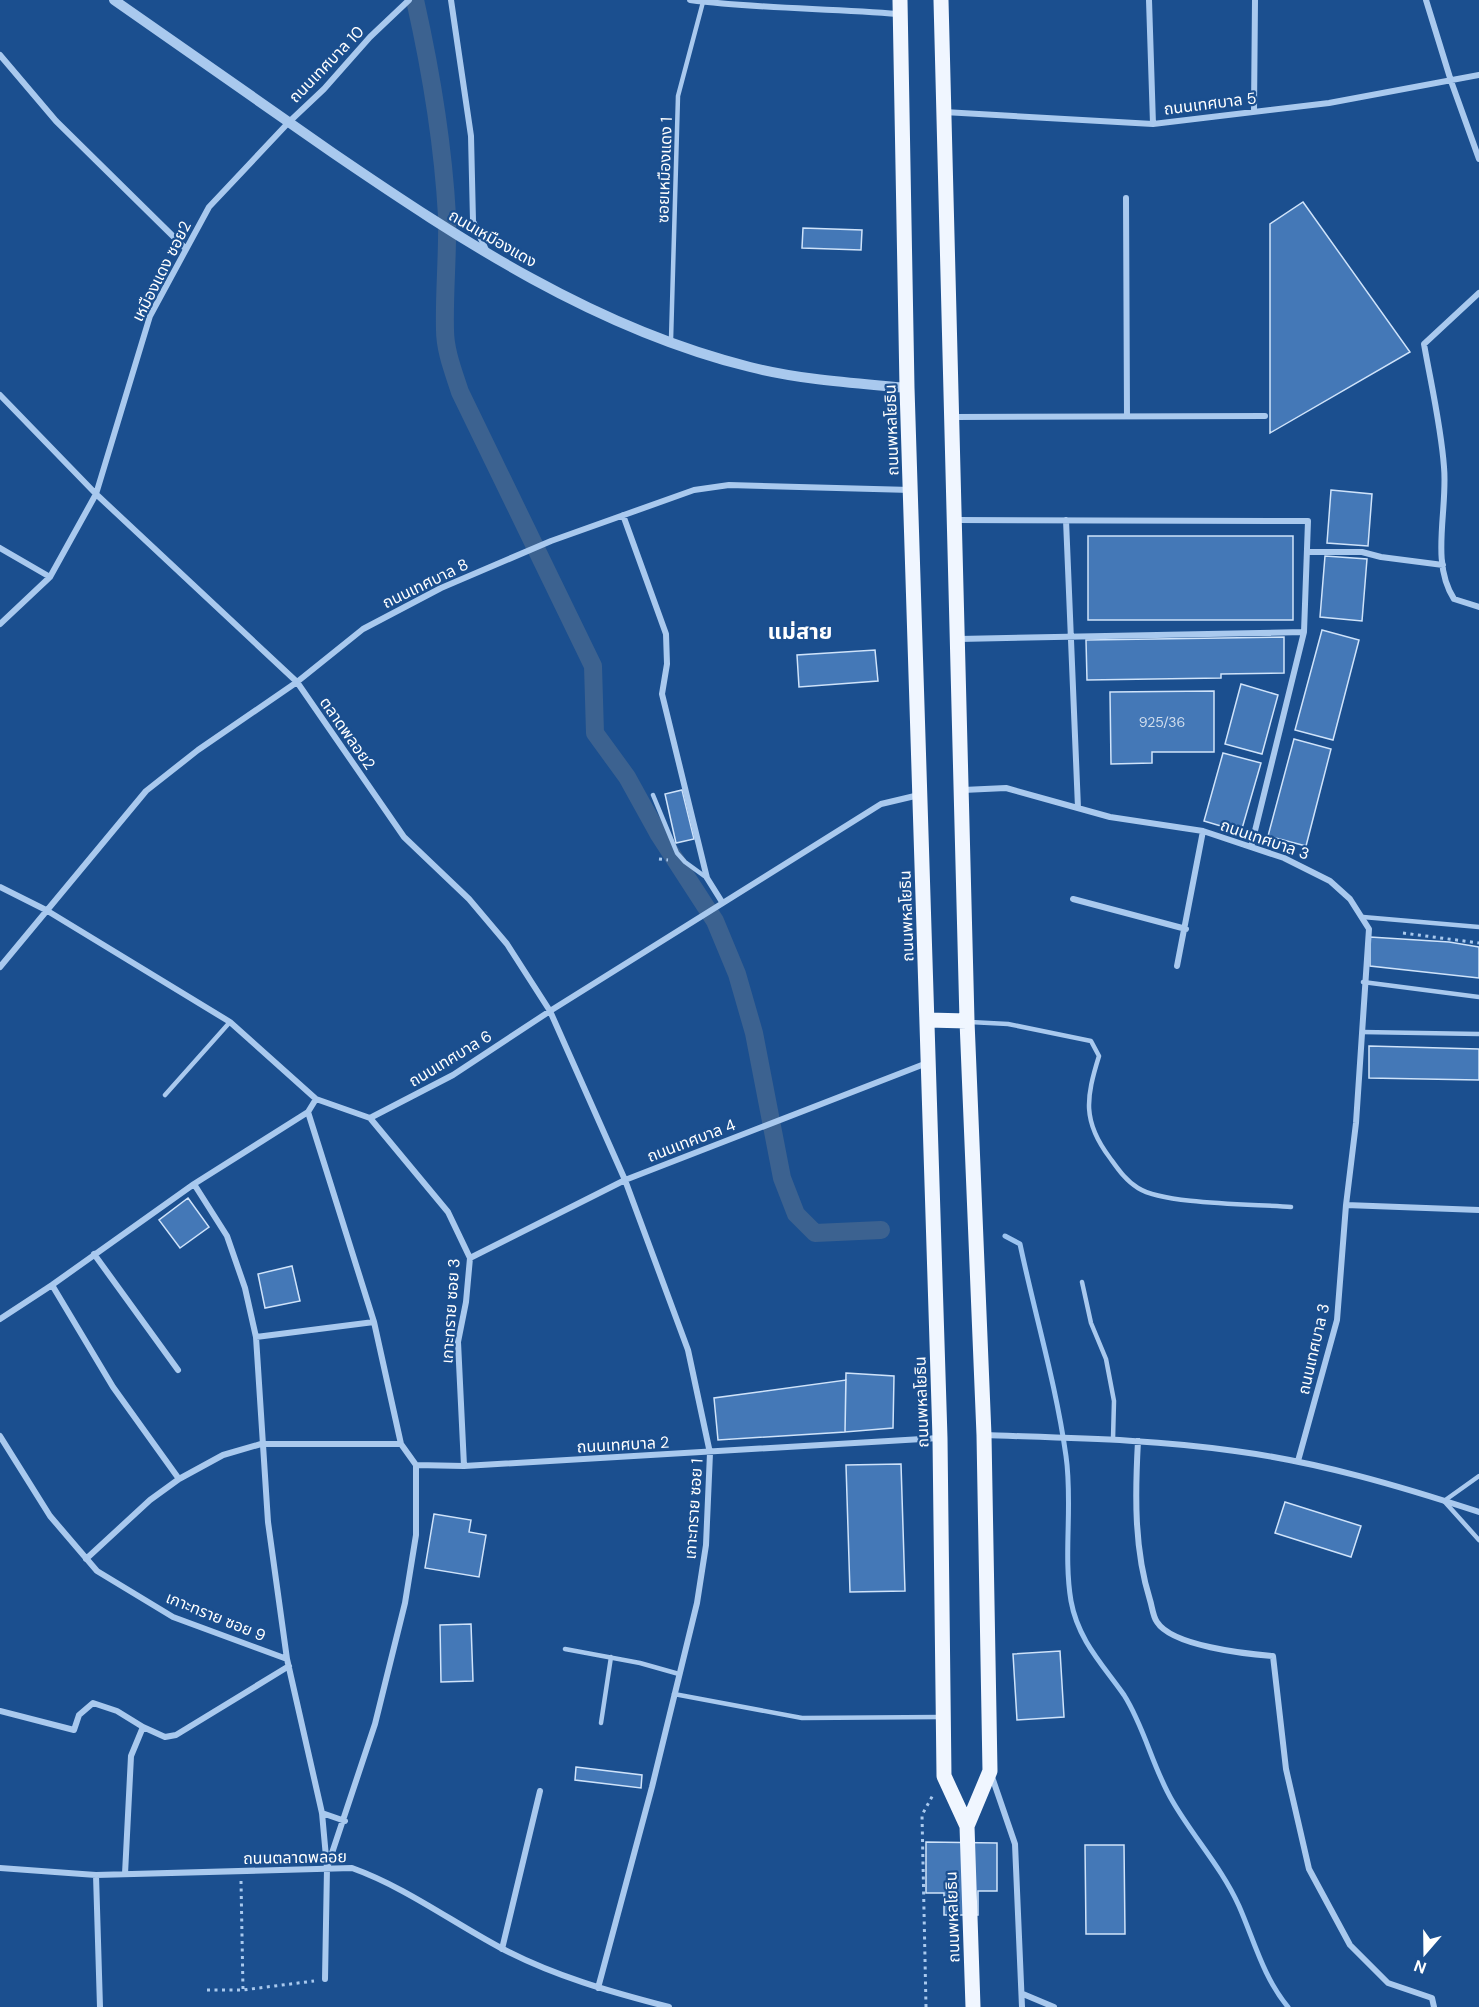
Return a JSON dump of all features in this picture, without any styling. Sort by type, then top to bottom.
[{"type":"main road","name":"ถนนพหลโยธิน","points":[[941,0],[954,417],[967,1022],[984,1435],[990,1771],[967,1826]]},
{"type":"main road","name":"ถนนพหลโยธิน","points":[[900,7],[907,388],[940,1438],[944,1776],[967,1826],[973,2007]]},
{"type":"main road","points":[[928,1020],[967,1022]]},
{"type":"street","name":"ถนนเหมืองแดง","points":[[114,0],[437,224],[598,314],[671,343],[751,367],[828,381],[907,388]]},
{"type":"street","name":"ถนนเทศบาล 10","points":[[288,122],[324,89],[370,37],[409,0]]},
{"type":"street","points":[[451,0],[471,136],[473,221],[488,254]]},
{"type":"street","points":[[690,0],[900,7]]},
{"type":"street","points":[[1149,0],[1153,124]]},
{"type":"street","points":[[1254,111],[1255,0]]},
{"type":"street","points":[[1426,0],[1451,81],[1479,159]]},
{"type":"street","points":[[0,55],[56,121],[186,249]]},
{"type":"street","name":"ถนนเทศบาล 5","points":[[943,112],[1153,124],[1329,103],[1479,75]]},
{"type":"street","name":"เหมืองแดง ซอย2","points":[[0,624],[50,577],[96,494],[150,316],[209,207],[288,122]]},
{"type":"street","points":[[1126,198],[1127,416]]},
{"type":"street","points":[[1479,293],[1424,344],[1444,468],[1443,565],[1447,588],[1454,600],[1479,607]]},
{"type":"street","name":"ตลาดพลอย2","points":[[0,395],[96,494],[297,682],[404,837],[469,899],[507,944],[550,1011]]},
{"type":"street","points":[[954,417],[1265,416]]},
{"type":"street","name":"ถนนเทศบาล 8","points":[[0,967],[146,791],[198,750],[297,682],[363,629],[441,588],[551,541],[694,490],[729,485],[912,490]]},
{"type":"street","points":[[623,515],[666,634],[667,664],[663,694],[707,878],[722,902]]},
{"type":"street","points":[[955,520],[1308,521],[1304,632],[1251,847]]},
{"type":"street","points":[[1066,520],[1078,808]]},
{"type":"street","points":[[0,548],[50,577]]},
{"type":"street","points":[[1307,552],[1362,552],[1381,557],[1443,565]]},
{"type":"street","points":[[959,639],[1304,632]]},
{"type":"street","name":"ถนนเทศบาล 3","points":[[962,790],[1006,788],[1110,817],[1203,831],[1313,870],[1350,899],[1363,917],[1369,929],[1356,1123],[1346,1205],[1337,1320],[1298,1461]]},
{"type":"street","name":"ถนนเทศบาล 6","points":[[370,1118],[453,1075],[550,1011],[694,923],[722,902],[881,804],[919,795]]},
{"type":"street","points":[[1177,966],[1186,929],[1203,831]]},
{"type":"street","points":[[0,887],[46,910],[230,1022],[316,1099],[370,1118]]},
{"type":"street","points":[[1073,899],[1186,929]]},
{"type":"street","name":"เกาะทราย ซอย 1","points":[[550,1011],[625,1180],[688,1350],[710,1453],[706,1545],[697,1603],[598,1988]]},
{"type":"street","name":"ถนนเทศบาล 4","points":[[470,1258],[625,1180],[929,1062]]},
{"type":"street","points":[[0,1319],[194,1184],[308,1112],[316,1099]]},
{"type":"street","points":[[308,1112],[374,1322],[401,1444],[416,1465],[416,1536],[405,1603],[375,1724],[345,1821],[327,1868]]},
{"type":"street","name":"เกาะทราย ซอย 3","points":[[370,1118],[448,1212],[470,1258],[466,1302],[458,1342],[464,1466]]},
{"type":"street","points":[[194,1184],[227,1236],[245,1288],[256,1337],[261,1444],[275,1592],[288,1663],[322,1813],[327,1868],[325,1980]]},
{"type":"street","points":[[1346,1205],[1479,1210]]},
{"type":"street","points":[[94,1254],[178,1370]]},
{"type":"street","points":[[52,1285],[113,1387],[179,1479]]},
{"type":"street","points":[[256,1337],[374,1322]]},
{"type":"street","points":[[984,1435],[1113,1439],[1234,1450],[1298,1461],[1479,1512]]},
{"type":"street","name":"เกาะทราย ซอย 9","points":[[0,1436],[50,1516],[97,1571],[173,1617],[288,1663]]},
{"type":"street","name":"ถนนเทศบาล 2","points":[[416,1465],[464,1466],[940,1438]]},
{"type":"street","points":[[1138,1441],[1135,1486],[1140,1568],[1157,1623],[1179,1638],[1230,1652],[1273,1656],[1286,1769],[1309,1869],[1350,1945],[1388,1983],[1432,1998],[1434,2007]]},
{"type":"street","points":[[86,1558],[150,1500],[179,1479],[223,1455],[261,1444],[401,1444]]},
{"type":"street","points":[[0,1711],[74,1730],[79,1715],[93,1703],[117,1711],[165,1737],[176,1735],[288,1663]]},
{"type":"street","points":[[125,1875],[131,1756],[143,1727]]},
{"type":"street","points":[[990,1771],[1015,1844],[1022,2007]]},
{"type":"street","points":[[502,1949],[540,1791]]},
{"type":"street","points":[[322,1813],[345,1821]]},
{"type":"street","name":"ถนนตลาดพลอย","points":[[0,1868],[125,1875],[352,1868],[375,1876],[502,1949],[598,1988],[669,2007]]},
{"type":"street","points":[[96,1875],[100,2007]]},
{"type":"street","points":[[1023,1994],[1054,2007]]},
{"type":"lane","name":"ซอยเหมืองแดง 1","points":[[671,343],[678,96],[703,1]]},
{"type":"lane","points":[[653,795],[678,853],[685,862],[707,878]]},
{"type":"lane","points":[[1363,917],[1479,927]]},
{"type":"lane","points":[[1364,982],[1479,997]]},
{"type":"lane","points":[[165,1095],[230,1022]]},
{"type":"lane","points":[[967,1022],[1008,1024],[1091,1041],[1099,1056],[1091,1082],[1088,1120],[1096,1140],[1118,1169],[1136,1187],[1148,1193],[1169,1198],[1291,1207]]},
{"type":"lane","points":[[1361,1032],[1479,1034]]},
{"type":"lane","points":[[1082,1282],[1091,1323],[1107,1359],[1114,1401],[1113,1439]]},
{"type":"lane","points":[[1479,1476],[1444,1501],[1479,1540]]},
{"type":"lane","points":[[565,1649],[611,1657],[679,1674]]},
{"type":"lane","points":[[601,1723],[611,1657]]},
{"type":"lane","points":[[674,1694],[802,1718],[943,1717]]},
{"type":"path","points":[[1399,932],[1479,943]]},
{"type":"path","points":[[926,2007],[922,1815],[944,1776]]},
{"type":"path","points":[[240,1872],[243,1990]]},
{"type":"path","points":[[207,1990],[243,1990],[325,1980]]},
{"type":"building","points":[[1303,202],[1410,352],[1270,433],[1270,224]]},
{"type":"building","points":[[803,228],[862,230],[861,250],[802,248]]},
{"type":"building","points":[[1331,490],[1372,494],[1368,546],[1327,543]]},
{"type":"building","points":[[1088,536],[1293,536],[1293,620],[1088,620]]},
{"type":"building","points":[[1325,556],[1367,559],[1362,621],[1320,617]]},
{"type":"building","points":[[1322,630],[1359,640],[1333,740],[1295,730]]},
{"type":"building","points":[[1284,637],[1284,673],[1221,674],[1221,678],[1087,680],[1086,640]]},
{"type":"building","points":[[875,650],[878,681],[799,687],[797,655]]},
{"type":"building","points":[[1241,684],[1278,695],[1262,754],[1225,744]]},
{"type":"building","points":[[1214,691],[1214,752],[1152,752],[1152,763],[1111,764],[1110,692]]},
{"type":"building","points":[[1294,739],[1331,749],[1306,846],[1268,836]]},
{"type":"building","points":[[1223,753],[1261,763],[1241,832],[1204,821]]},
{"type":"building","points":[[682,790],[694,839],[676,843],[665,794]]},
{"type":"building","points":[[1370,937],[1449,942],[1479,947],[1479,978],[1370,966]]},
{"type":"building","points":[[1369,1046],[1479,1049],[1479,1080],[1369,1078]]},
{"type":"building","points":[[188,1198],[209,1227],[180,1248],[159,1220]]},
{"type":"building","points":[[292,1266],[300,1301],[265,1308],[258,1274]]},
{"type":"building","points":[[846,1373],[894,1376],[893,1428],[845,1432]]},
{"type":"building","points":[[846,1380],[845,1432],[718,1440],[714,1398]]},
{"type":"building","points":[[901,1464],[905,1591],[850,1592],[846,1465]]},
{"type":"building","points":[[1285,1502],[1361,1526],[1351,1557],[1275,1533]]},
{"type":"building","points":[[434,1514],[471,1520],[469,1532],[486,1535],[479,1577],[425,1568]]},
{"type":"building","points":[[471,1624],[473,1681],[441,1682],[440,1625]]},
{"type":"building","points":[[1060,1651],[1064,1717],[1017,1720],[1013,1654]]},
{"type":"building","points":[[576,1767],[642,1775],[641,1788],[575,1780]]},
{"type":"building","points":[[926,1842],[997,1843],[997,1891],[978,1891],[978,1915],[944,1915],[944,1893],[926,1893]]},
{"type":"building","points":[[1085,1845],[1124,1845],[1125,1934],[1086,1934]]},
{"type":"waterway","points":[[415,0],[431,80],[443,161],[447,216],[445,338],[460,392],[593,666],[595,733],[627,777],[658,833],[715,921],[737,974],[754,1033],[782,1178],[796,1214],[815,1233],[881,1230]]},
{"type":"waterway","points":[[1005,1236],[1020,1244],[1062,1429],[1068,1474],[1068,1565],[1074,1615],[1085,1640],[1131,1708],[1173,1802],[1232,1892],[1265,1971],[1288,2007]]},
{"type":"district","name":"แม่สาย","points":[[800,631]]}]
